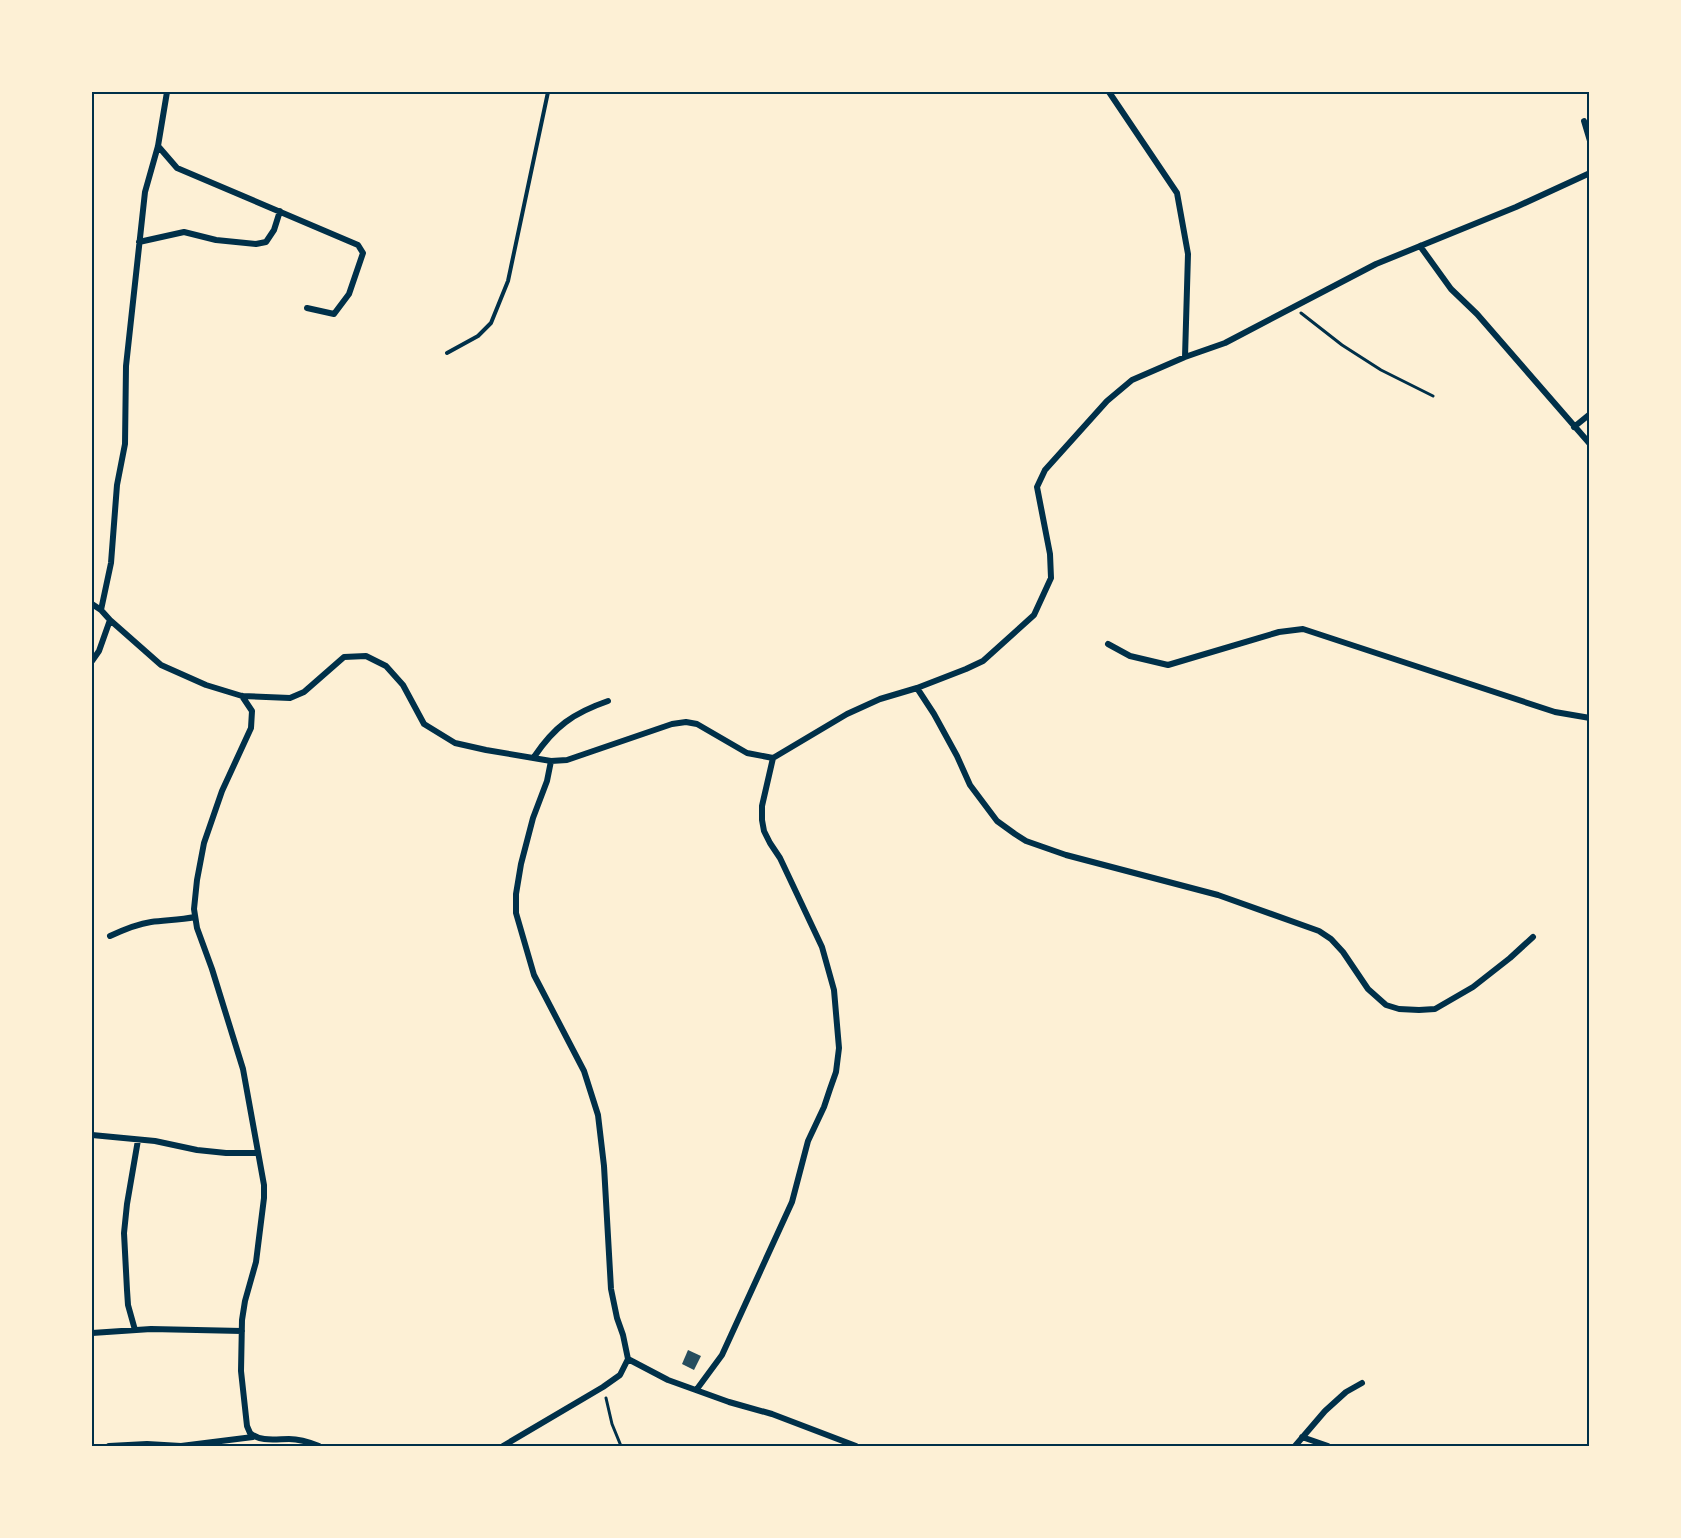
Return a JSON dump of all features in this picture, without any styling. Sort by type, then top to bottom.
[{"type":"street","points":[[101,610],[111,563],[117,484],[125,444],[126,366],[145,192],[158,146],[167,92]]},
{"type":"street","points":[[1109,92],[1177,193],[1188,254],[1185,357]]},
{"type":"street","points":[[1584,121],[1590,141]]},
{"type":"street","points":[[158,146],[177,168],[358,244],[363,253],[349,294],[334,314],[306,308]]},
{"type":"street","points":[[92,604],[161,665],[206,685],[242,696],[290,699],[304,692],[344,657],[366,656],[386,666],[403,685],[424,724],[455,743],[551,761],[567,760],[672,724],[686,722],[697,724],[747,753],[773,759],[847,714],[880,699],[917,688],[966,669],[983,660],[1034,615],[1051,578],[1050,554],[1037,487],[1045,470],[1107,401],[1132,380],[1225,343],[1376,264],[1516,207],[1590,173]]},
{"type":"street","points":[[139,242],[184,231],[216,240],[256,244],[266,242],[274,230],[280,210]]},
{"type":"street","points":[[1420,246],[1451,289],[1477,314],[1590,444]]},
{"type":"street","points":[[1574,427],[1590,414]]},
{"type":"street","points":[[92,662],[99,651],[110,620]]},
{"type":"street","points":[[1108,644],[1130,656],[1168,665],[1279,632],[1303,629],[1555,712],[1590,718]]},
{"type":"street","points":[[917,688],[957,756],[970,785],[1004,827],[1026,841],[1066,855],[1218,894],[1319,931],[1331,939],[1343,952],[1368,989],[1386,1005],[1419,1010],[1435,1009],[1473,987],[1533,938]]},
{"type":"street","points":[[242,696],[252,711],[251,728],[222,791],[204,843],[197,880],[195,917],[243,1069],[262,1175],[264,1198],[256,1262],[244,1308],[242,1331],[241,1371],[247,1426],[249,1433],[254,1437]]},
{"type":"street","points":[[534,757],[552,733],[565,722],[587,708],[608,701]]},
{"type":"street","points":[[697,1389],[722,1355],[792,1202],[808,1141],[824,1107],[836,1072],[839,1048],[834,990],[822,947],[780,858],[764,831],[762,806],[773,759]]},
{"type":"street","points":[[503,1446],[603,1387],[620,1375],[628,1359],[611,1289],[604,1166],[598,1115],[584,1071],[534,975],[516,913],[516,894],[521,864],[551,761]]},
{"type":"street","points":[[110,936],[150,922],[195,917]]},
{"type":"street","points":[[92,1135],[155,1141],[197,1150],[257,1153]]},
{"type":"street","points":[[135,1330],[127,1290],[124,1233],[138,1140]]},
{"type":"street","points":[[92,1333],[135,1330],[242,1331]]},
{"type":"street","points":[[628,1359],[668,1380],[729,1402],[772,1414],[856,1446]]},
{"type":"street","points":[[1295,1446],[1325,1411],[1346,1392],[1362,1383]]},
{"type":"street","points":[[109,1446],[147,1444],[181,1446],[254,1437],[307,1441],[319,1446]]},
{"type":"street","points":[[1302,1437],[1328,1446]]},
{"type":"lane","points":[[447,353],[478,336],[491,323],[508,282],[548,92]]},
{"type":"path","points":[[1293,307],[1342,345],[1381,370],[1433,396]]},
{"type":"path","points":[[603,1387],[612,1424],[621,1446]]},
{"type":"building","points":[[688,1350],[701,1356],[694,1370],[682,1364]]}]
